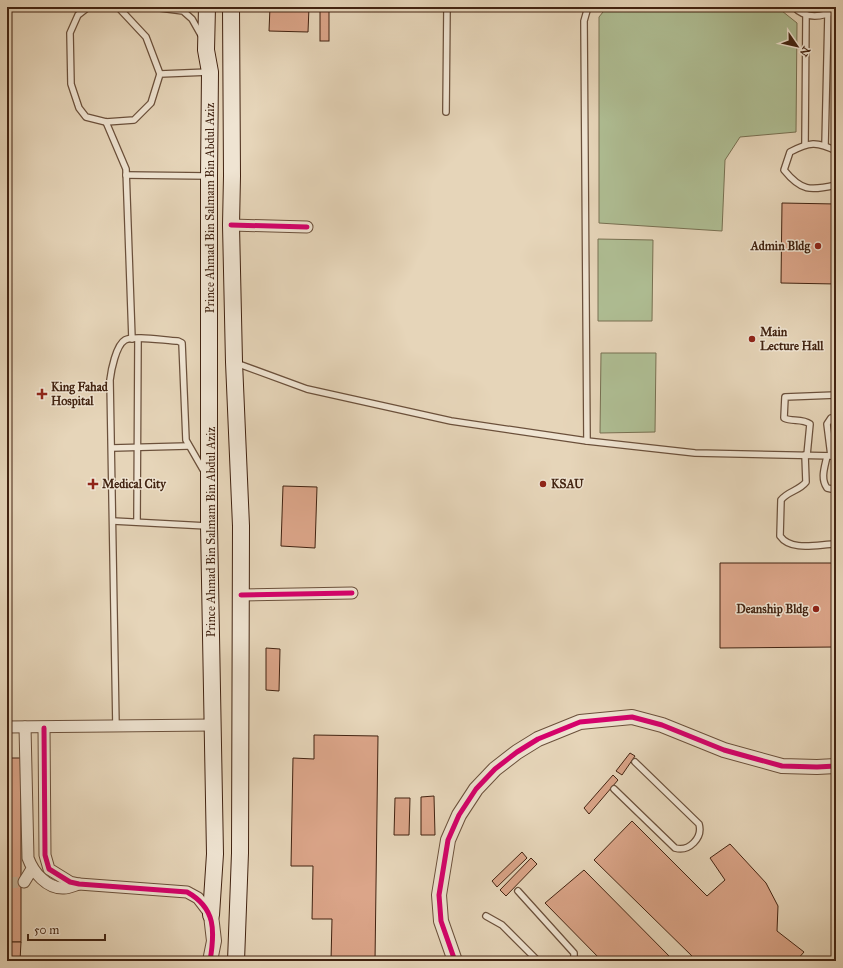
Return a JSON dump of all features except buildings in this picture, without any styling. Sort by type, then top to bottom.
[{"type":"main road","name":"Prince Ahmad Bin Salmam Bin Abdul Aziz","points":[[206,7],[206,50],[210,72],[208,176],[209,526],[215,854],[211,915]]},
{"type":"main road","name":"Prince Ahmad Bin Salmam Bin Abdul Aziz","points":[[231,7],[231,225],[234,362],[241,526],[240,853],[236,961]]},
{"type":"main road","points":[[208,176],[232,176]]},
{"type":"street","points":[[231,225],[307,226]]},
{"type":"street","points":[[241,595],[352,593]]},
{"type":"street","points":[[455,961],[441,922],[439,895],[448,840],[459,815],[476,789],[494,769],[538,739],[580,722],[632,717],[662,724],[724,750],[782,766],[836,766]]},
{"type":"street","points":[[7,727],[44,728],[212,725]]},
{"type":"street","points":[[25,727],[28,858],[32,869],[49,885],[64,888],[79,884]]},
{"type":"street","points":[[44,728],[44,855],[49,869],[70,882],[79,884],[187,892],[198,898],[211,915],[214,941],[210,961]]},
{"type":"street","points":[[24,882],[32,869]]},
{"type":"lane","points":[[118,7],[146,37],[160,74],[151,103],[134,120],[106,122],[86,117],[79,108],[71,84],[70,33],[78,15],[87,8],[118,7],[124,7]]},
{"type":"lane","points":[[152,7],[183,11],[192,19],[200,31],[206,50]]},
{"type":"lane","points":[[446,112],[447,7]]},
{"type":"lane","points":[[588,7],[584,21],[588,441]]},
{"type":"lane","points":[[794,7],[806,15],[817,16],[828,14],[836,10]]},
{"type":"lane","points":[[825,145],[828,14]]},
{"type":"lane","points":[[805,144],[806,15]]},
{"type":"lane","points":[[160,74],[210,72]]},
{"type":"lane","points":[[106,122],[126,169],[135,339],[137,522]]},
{"type":"lane","points":[[836,151],[825,145],[805,144],[790,152],[784,170],[796,184],[817,189],[836,185]]},
{"type":"lane","points":[[126,175],[208,176]]},
{"type":"lane","points":[[116,726],[111,370],[120,344],[127,339],[178,341],[182,343],[186,440],[188,446],[210,482]]},
{"type":"lane","points":[[234,362],[307,389],[451,421],[588,441],[695,453],[831,456]]},
{"type":"lane","points":[[836,395],[785,397],[784,418],[788,420],[805,421],[810,424],[806,455],[806,482],[800,488],[789,492],[781,500],[780,536],[787,543],[796,545],[836,544]]},
{"type":"lane","points":[[836,418],[831,418],[827,424],[831,456],[823,478],[827,488],[836,490]]},
{"type":"lane","points":[[112,448],[188,446]]},
{"type":"lane","points":[[113,521],[209,526]]},
{"type":"lane","points":[[614,789],[675,848],[681,850],[686,849],[700,836],[701,831],[699,824],[634,762]]},
{"type":"lane","points":[[518,891],[574,953],[574,961]]},
{"type":"lane","points":[[486,916],[502,925],[538,961]]},
{"type":"green space","points":[[607,7],[777,7],[797,23],[796,132],[740,137],[725,160],[722,231],[599,223],[599,17]]},
{"type":"green space","points":[[598,239],[653,240],[652,321],[598,321]]},
{"type":"green space","points":[[601,353],[656,353],[655,432],[600,433]]},
{"type":"tunnel","points":[[7,883],[24,882]]},
{"type":"cycle path","points":[[231,225],[307,227]]},
{"type":"cycle path","points":[[241,595],[352,593]]},
{"type":"cycle path","points":[[455,961],[441,921],[439,895],[448,840],[459,815],[476,789],[495,769],[517,752],[538,739],[580,722],[632,717],[662,725],[724,750],[782,766],[836,766]]},
{"type":"cycle path","points":[[44,728],[45,855],[49,869],[70,882],[79,884],[187,892],[197,898],[204,905],[211,921],[213,940],[210,961]]},
{"type":"place","name":"Admin Bldg","points":[[818,246]]},
{"type":"place","name":"Main Lecture Hall","points":[[752,339]]},
{"type":"place","name":"King Fahad Hospital","points":[[42,394]]},
{"type":"place","name":"Medical City","points":[[93,484]]},
{"type":"place","name":"KSAU","points":[[543,484]]},
{"type":"place","name":"Deanship Bldg","points":[[816,609]]}]
